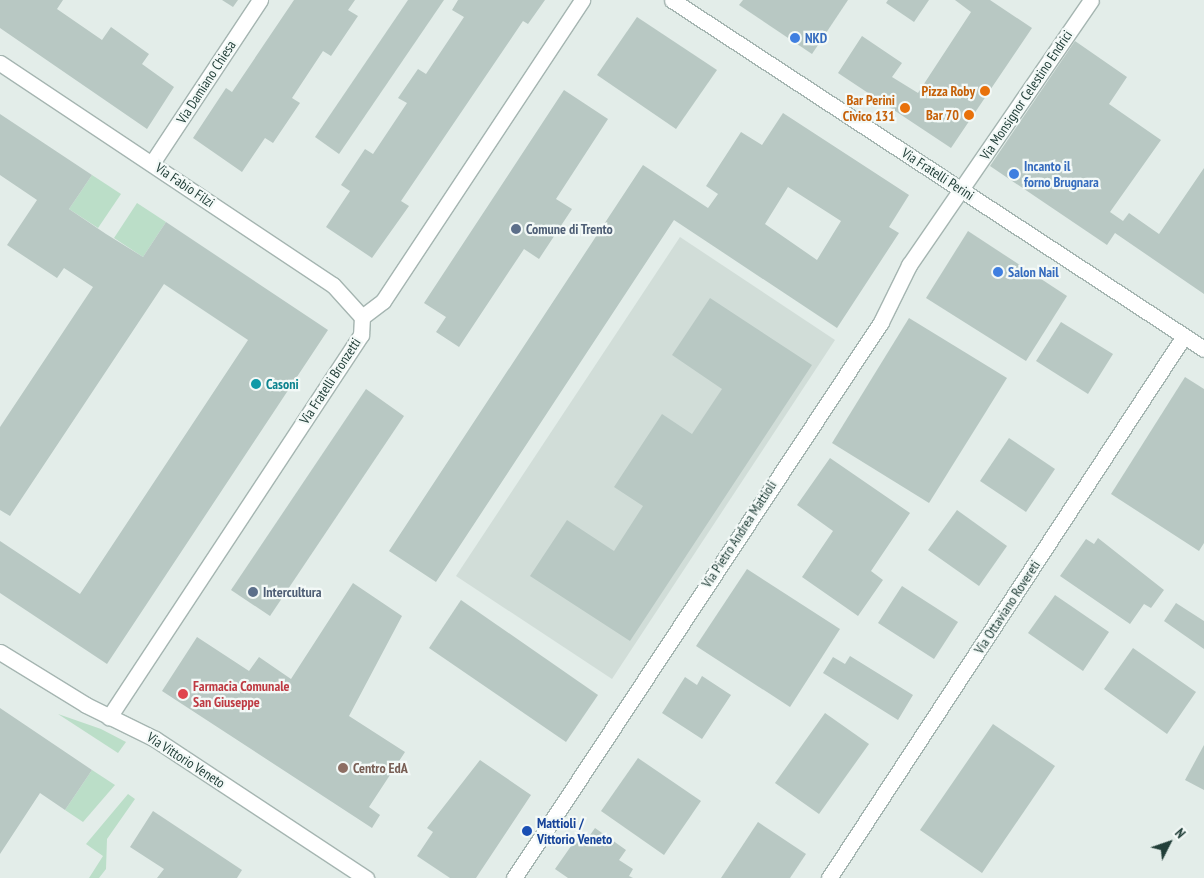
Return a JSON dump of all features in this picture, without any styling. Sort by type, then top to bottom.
[{"type":"street","name":"Via Damiano Chiesa","points":[[152,163],[260,0]]},
{"type":"street","points":[[362,317],[391,290],[582,0]]},
{"type":"street","name":"Via Fratelli Perini","points":[[672,0],[1204,349]]},
{"type":"street","name":"Via Monsignor Celestino Endrici","points":[[961,189],[1091,0]]},
{"type":"street","name":"Via Fabio Filzi","points":[[0,63],[334,285],[362,317]]},
{"type":"street","name":"Via Pietro Andrea Mattioli","points":[[514,878],[881,322],[910,265],[961,189]]},
{"type":"street","name":"Via Fratelli Bronzetti","points":[[109,716],[361,335],[362,317]]},
{"type":"street","name":"Via Ottaviano Rovereti","points":[[829,878],[1184,336]]},
{"type":"street","name":"Via Vittorio Veneto","points":[[0,652],[109,716],[155,739],[366,878]]},
{"type":"shaded area","points":[[680,237],[835,340],[612,679],[456,576]]},
{"type":"green space","points":[[92,175],[121,194],[98,228],[69,209]]},
{"type":"green space","points":[[137,203],[166,222],[143,257],[114,238]]},
{"type":"green space","points":[[58,714],[101,729],[126,742],[118,753]]},
{"type":"green space","points":[[92,770],[115,785],[83,822],[65,810]]},
{"type":"green space","points":[[128,794],[135,799],[107,839],[106,869],[99,878],[89,878],[103,856],[86,844]]},
{"type":"building","points":[[0,0],[63,0],[57,9],[102,40],[111,27],[149,54],[142,64],[174,87],[147,129],[0,28]]},
{"type":"building","points":[[222,0],[238,0],[233,7]]},
{"type":"building","points":[[294,0],[355,0],[348,10],[358,16],[331,56],[323,51],[292,98],[300,103],[273,143],[265,138],[242,172],[193,138],[226,88],[232,92]]},
{"type":"building","points":[[408,0],[444,0],[339,154],[315,137]]},
{"type":"building","points":[[458,0],[545,0],[528,24],[523,21],[401,201],[409,206],[372,258],[326,227],[350,191],[341,185],[365,149],[373,154],[407,103],[398,98],[418,69],[426,74],[464,17],[452,10]]},
{"type":"building","points":[[743,0],[848,0],[812,54],[739,5]]},
{"type":"building","points":[[888,0],[929,0],[914,22],[886,3]]},
{"type":"building","points":[[955,0],[990,0],[1032,28],[951,148],[838,73],[862,36],[902,63],[892,77],[918,93],[971,12]]},
{"type":"building","points":[[637,17],[717,70],[676,129],[597,75]]},
{"type":"building","points":[[1075,41],[1127,77],[1109,104],[1161,140],[1110,212],[1123,221],[1129,213],[1159,234],[1204,168],[1204,294],[1115,233],[1107,245],[990,166]]},
{"type":"building","name":"Comune di Trento","points":[[564,90],[608,119],[556,199],[572,209],[539,259],[524,249],[459,347],[436,332],[446,317],[424,303]]},
{"type":"building","points":[[783,113],[909,195],[889,227],[899,233],[837,328],[674,220],[436,582],[389,551],[643,165],[708,208],[718,194],[706,186],[741,132],[762,145]],"holes":[[[788,187],[841,221],[817,260],[765,224]]]},
{"type":"building","name":"Casoni","points":[[0,114],[92,175],[69,209],[106,234],[143,257],[166,222],[328,330],[107,664],[0,593],[0,541],[80,594],[248,340],[164,284],[10,516],[0,510],[0,427],[93,287],[64,268],[57,278],[7,245],[37,200],[0,175]]},
{"type":"building","points":[[968,231],[1067,296],[1026,361],[926,298]]},
{"type":"building","points":[[710,298],[812,365],[630,641],[530,576],[567,520],[614,551],[643,506],[614,487],[662,414],[692,434],[722,389],[672,355]]},
{"type":"building","points":[[909,318],[1007,378],[929,503],[832,443]]},
{"type":"building","points":[[1061,322],[1113,354],[1088,394],[1036,361]]},
{"type":"building","points":[[1185,377],[1204,389],[1204,543],[1199,551],[1111,494]]},
{"type":"building","points":[[366,389],[404,416],[270,616],[231,590]]},
{"type":"building","points":[[1009,438],[1055,469],[1026,512],[980,481]]},
{"type":"building","points":[[830,458],[910,513],[871,571],[883,580],[858,616],[802,577],[833,531],[797,505]]},
{"type":"building","points":[[957,510],[1007,546],[979,586],[928,550]]},
{"type":"building","points":[[1098,538],[1164,590],[1151,608],[1144,604],[1130,624],[1060,576],[1086,539],[1094,544]]},
{"type":"building","points":[[747,569],[840,629],[790,707],[696,646]]},
{"type":"building","points":[[353,583],[402,616],[349,716],[405,752],[369,807],[380,815],[372,828],[162,691],[197,637],[249,671],[259,657],[291,679]]},
{"type":"building","points":[[902,586],[958,622],[934,659],[878,623]]},
{"type":"building","points":[[1055,595],[1109,632],[1083,671],[1028,633]]},
{"type":"building","points":[[461,600],[598,695],[566,742],[429,648]]},
{"type":"building","points":[[1176,603],[1204,621],[1204,649],[1164,621]]},
{"type":"building","points":[[1133,648],[1196,692],[1167,734],[1104,689]]},
{"type":"building","points":[[850,656],[913,695],[898,720],[823,673],[833,657],[845,664]]},
{"type":"building","points":[[702,676],[731,695],[702,739],[662,713],[685,677],[697,685]]},
{"type":"building","points":[[0,708],[92,770],[65,810],[40,793],[0,854]]},
{"type":"building","points":[[825,713],[869,744],[819,814],[775,783]]},
{"type":"building","points":[[993,724],[1055,766],[982,873],[920,830]]},
{"type":"building","points":[[1204,745],[1204,790],[1185,780]]},
{"type":"building","points":[[638,758],[701,801],[664,855],[601,811]]},
{"type":"building","points":[[480,760],[531,795],[476,878],[450,878],[417,856],[433,832],[427,828]]},
{"type":"building","points":[[153,811],[242,870],[237,878],[157,878],[164,869],[130,847]]},
{"type":"building","points":[[758,822],[806,854],[790,878],[721,878]]},
{"type":"building","points":[[595,828],[626,850],[619,860],[633,869],[629,876],[633,878],[568,878],[555,869],[576,839],[583,845]]},
{"type":"place","name":"NKD","points":[[795,38]]},
{"type":"place","name":"Pizza Roby","points":[[985,91]]},
{"type":"place","name":"Bar Perini Civico 131","points":[[905,108]]},
{"type":"place","name":"Bar 70","points":[[969,115]]},
{"type":"place","name":"Incanto il forno Brugnara","points":[[1014,174]]},
{"type":"place","name":"Comune di Trento","points":[[516,229]]},
{"type":"place","name":"Salon Nail","points":[[998,272]]},
{"type":"place","name":"Casoni","points":[[256,384]]},
{"type":"place","name":"Intercultura","points":[[253,592]]},
{"type":"place","name":"Farmacia Comunale San Giuseppe","points":[[183,694]]},
{"type":"place","name":"Centro EdA","points":[[343,768]]},
{"type":"place","name":"Mattioli / Vittorio Veneto","points":[[527,831]]}]
